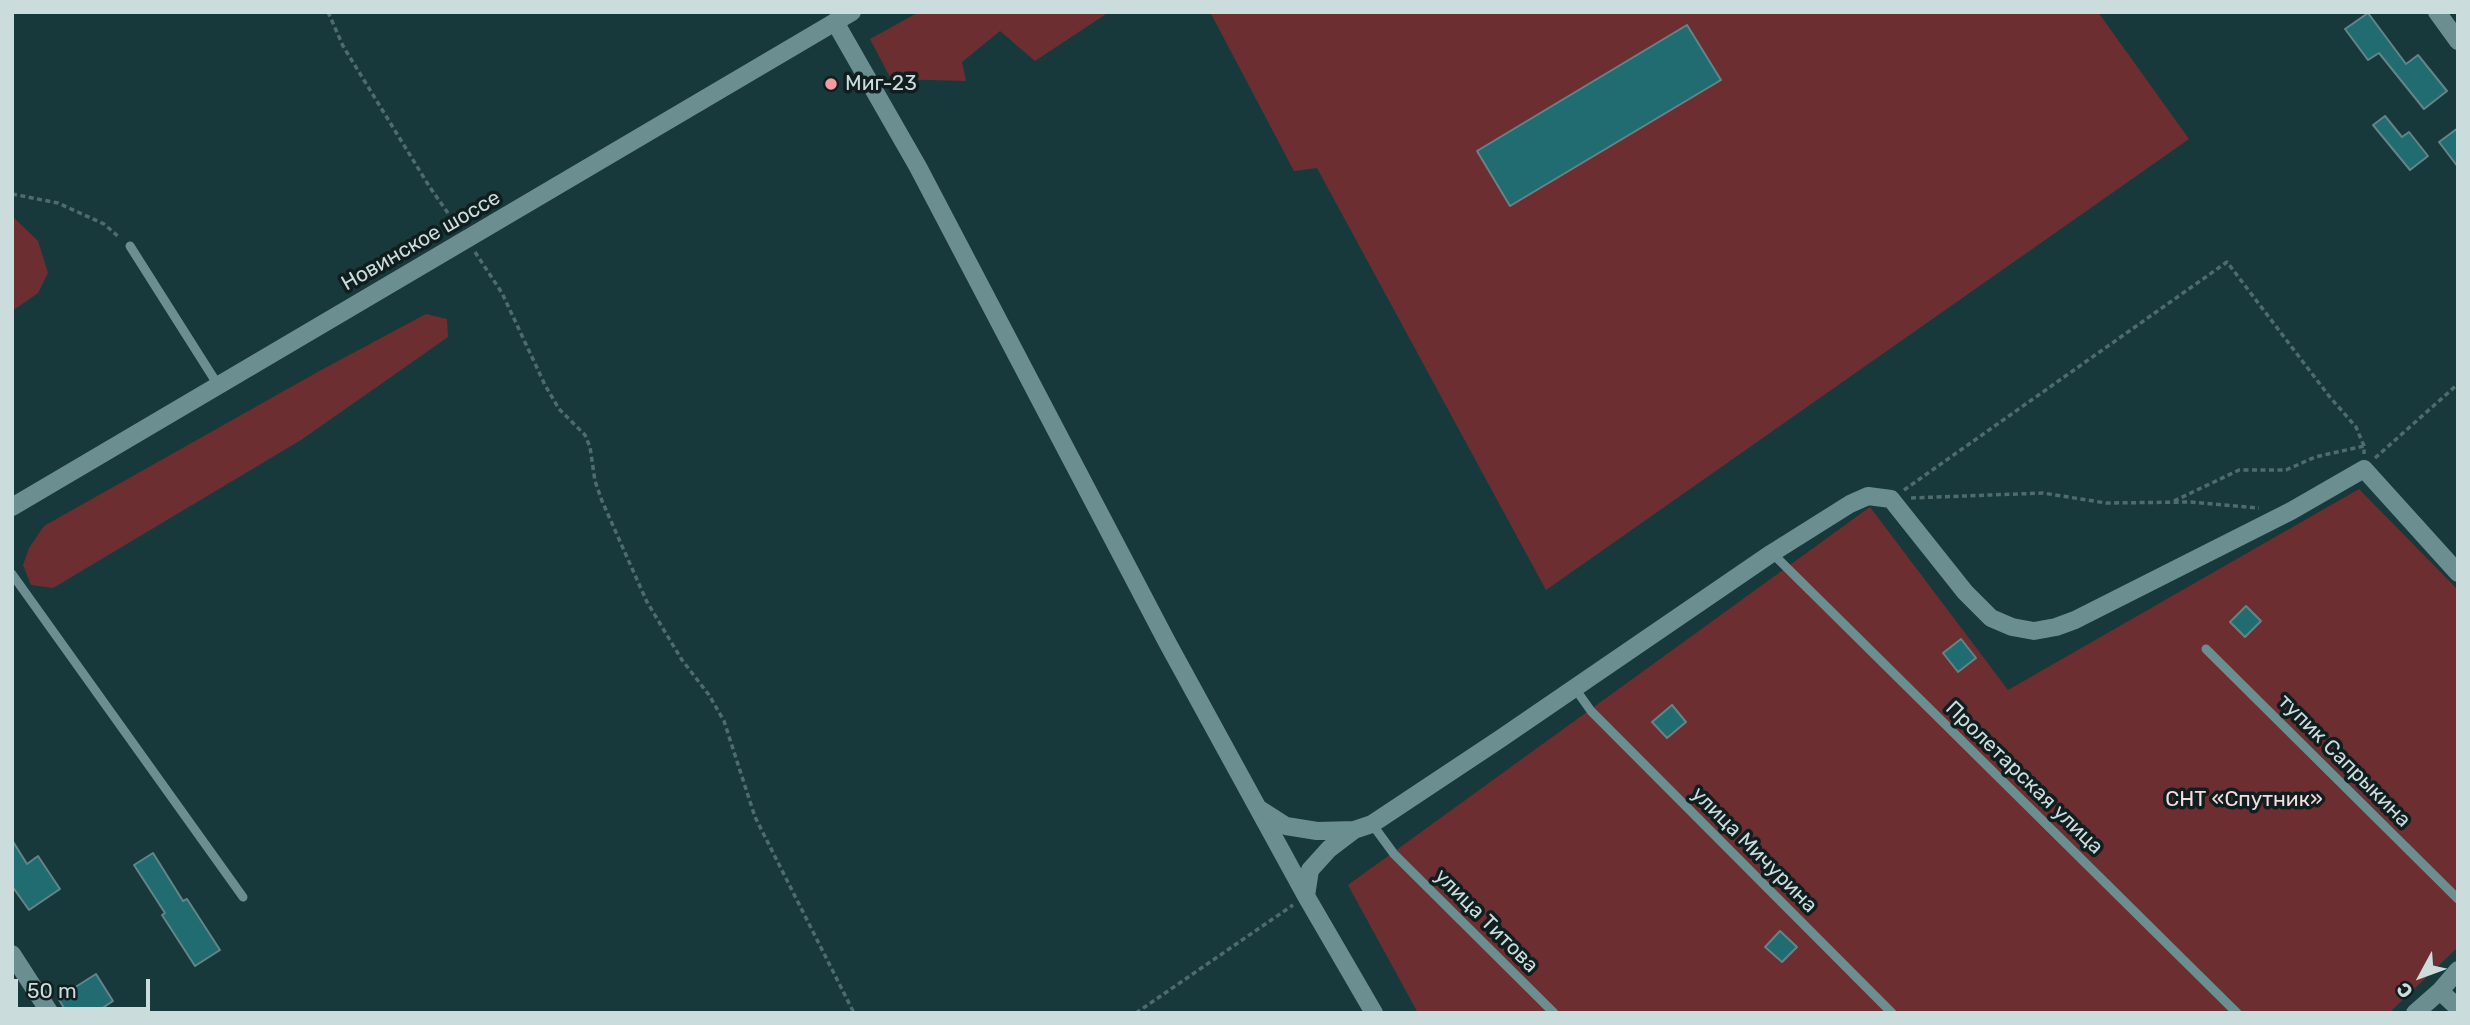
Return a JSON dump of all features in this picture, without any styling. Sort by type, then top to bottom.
[{"type":"street","name":"Новинское шоссе","points":[[12,508],[852,12]]},
{"type":"street","points":[[2437,12],[2458,41]]},
{"type":"street","points":[[835,22],[918,167],[1167,642],[1306,896],[1374,1013]]},
{"type":"street","points":[[1259,809],[1286,826],[1317,831],[1354,830],[1372,824],[1772,554],[1850,504],[1868,496],[1891,499],[1965,592],[1991,618],[2012,627],[2034,631],[2075,620],[2291,511],[2369,476],[2458,573]]},
{"type":"street","points":[[1306,896],[1310,870],[1329,849],[1354,830]]},
{"type":"street","points":[[12,954],[50,1013]]},
{"type":"street","points":[[2415,1013],[2440,991],[2458,970]]},
{"type":"street","points":[[2440,991],[2458,1008]]},
{"type":"lane","points":[[130,246],[218,385]]},
{"type":"lane","name":"Пролетарская улица","points":[[1772,554],[2238,1013]]},
{"type":"lane","points":[[12,574],[243,897]]},
{"type":"lane","name":"тупик Сапрыкина","points":[[2206,649],[2458,899]]},
{"type":"lane","name":"улица Мичурина","points":[[1574,687],[1591,711],[1892,1013]]},
{"type":"lane","name":"улица Титова","points":[[1372,824],[1394,854],[1554,1013]]},
{"type":"path","points":[[328,12],[343,46],[429,186],[502,293],[545,386],[559,409],[585,435],[601,501],[647,602],[674,649],[709,695],[724,721],[755,817],[854,1013]]},
{"type":"path","points":[[12,194],[58,203],[104,224],[130,246]]},
{"type":"path","points":[[1891,499],[2227,262],[2329,396],[2356,427],[2364,446],[2369,476]]},
{"type":"path","points":[[2369,476],[2458,384]]},
{"type":"path","points":[[2173,502],[2239,470],[2286,470],[2315,457],[2364,446]]},
{"type":"path","points":[[1891,499],[2043,494],[2106,503],[2173,502],[2291,511]]},
{"type":"path","points":[[1136,1013],[1306,896]]},
{"type":"green space","points":[[919,12],[1109,12],[1035,61],[1000,31],[962,62],[966,81],[891,79],[870,39]]},
{"type":"green space","points":[[1210,12],[2098,12],[2189,139],[1546,590],[1317,168],[1294,171]]},
{"type":"green space","points":[[12,216],[38,241],[48,273],[38,293],[12,311]]},
{"type":"green space","points":[[426,314],[447,319],[448,337],[301,440],[53,588],[31,585],[23,565],[29,548],[44,526]]},
{"type":"green space","name":"СНТ «Спутник»","points":[[2359,489],[2458,590],[2458,947],[2389,1013],[1418,1013],[1348,885],[1870,507],[2008,690]]},
{"type":"building","points":[[2368,13],[2406,64],[2418,55],[2447,91],[2424,109],[2379,53],[2368,60],[2345,29]]},
{"type":"building","points":[[1687,25],[1721,80],[1510,206],[1477,151]]},
{"type":"building","points":[[2385,116],[2402,137],[2409,132],[2428,156],[2410,170],[2373,125]]},
{"type":"building","points":[[2458,128],[2458,167],[2439,142]]},
{"type":"building","points":[[2246,606],[2261,621],[2245,637],[2230,622]]},
{"type":"building","points":[[1961,639],[1976,658],[1958,672],[1943,653]]},
{"type":"building","points":[[1672,705],[1686,722],[1667,738],[1652,722]]},
{"type":"building","points":[[12,840],[27,864],[38,856],[60,889],[29,910],[12,886]]},
{"type":"building","points":[[153,853],[183,901],[187,899],[220,950],[195,966],[134,865]]},
{"type":"building","points":[[1780,931],[1797,947],[1782,962],[1765,947]]},
{"type":"building","points":[[96,974],[113,1001],[95,1013],[67,1013],[58,998]]},
{"type":"place","name":"Миг-23","points":[[831,84]]}]
